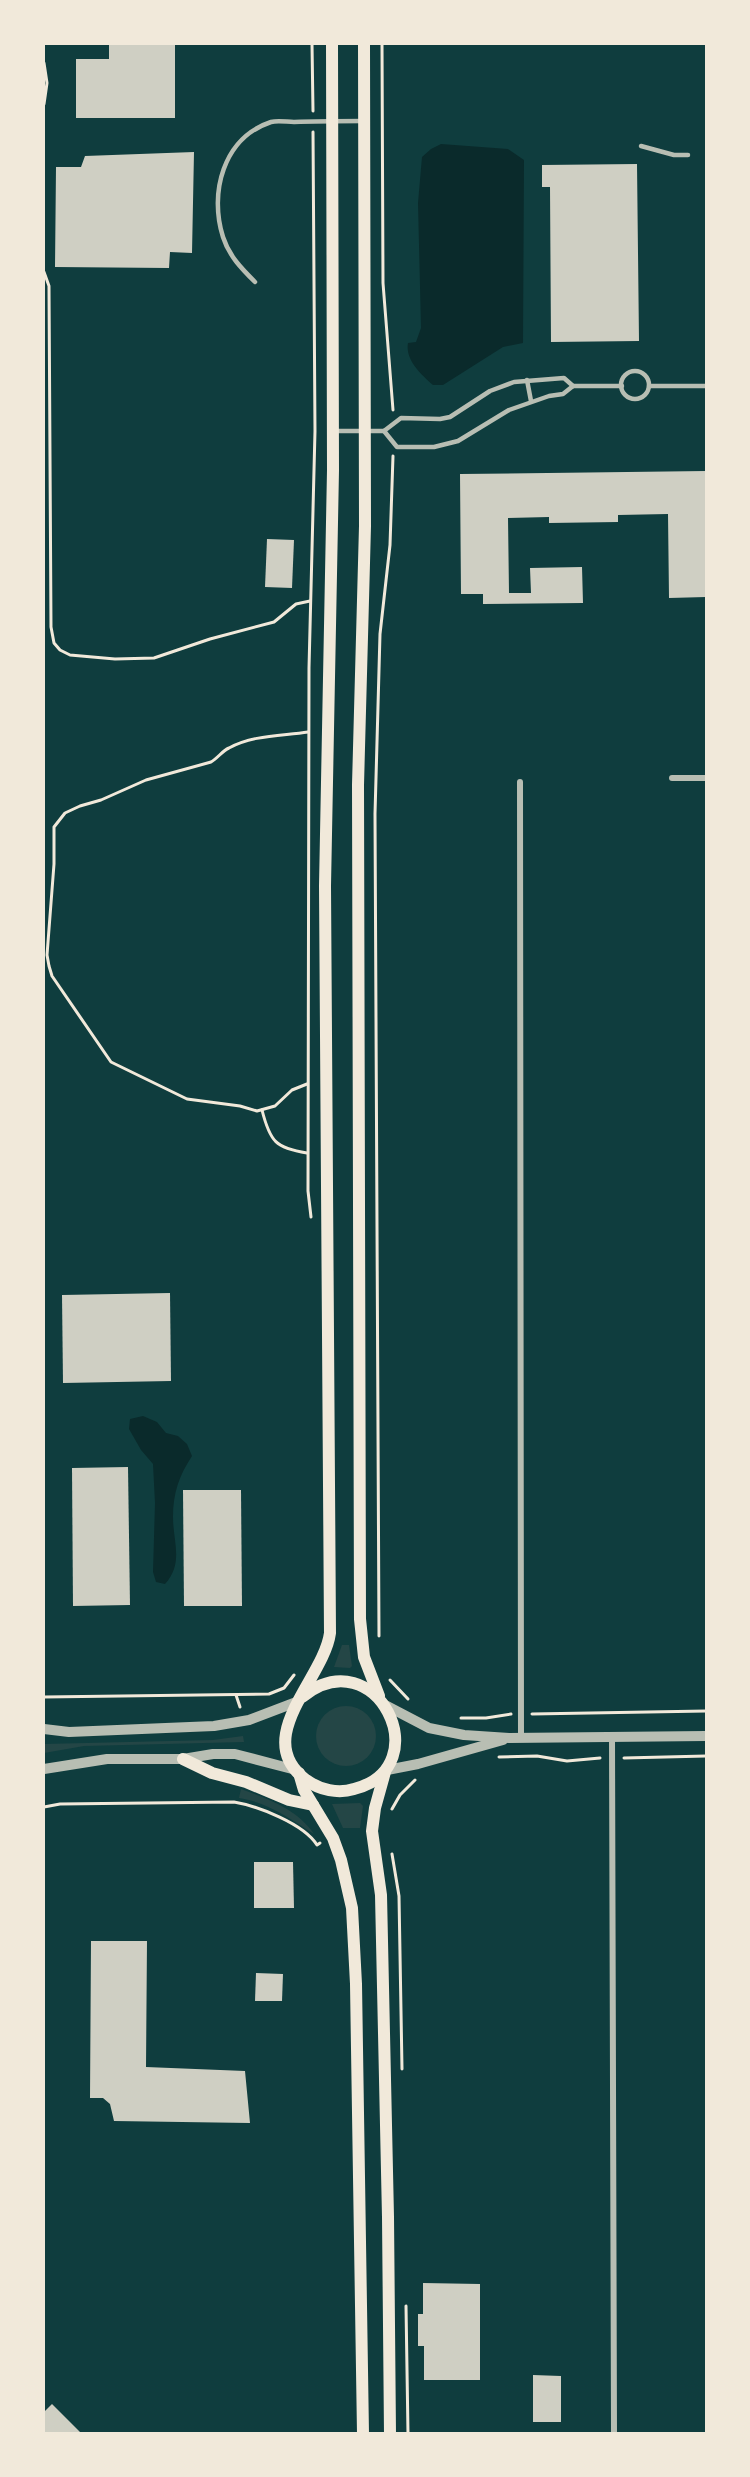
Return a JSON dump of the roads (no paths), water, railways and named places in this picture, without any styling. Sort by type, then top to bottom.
[{"type":"main road","points":[[332,44],[333,431],[325,886],[330,1633],[326,1653],[290,1714],[286,1732],[287,1750],[298,1771],[304,1790],[333,1838],[350,1897],[354,1934],[363,2433]]},
{"type":"main road","points":[[364,44],[365,526],[358,784],[360,1607],[364,1657],[394,1723],[395,1734],[395,1745],[375,1808],[372,1831],[381,1895],[390,2433]]},
{"type":"main road","points":[[300,1699],[318,1686],[338,1682],[358,1685],[383,1702]]},
{"type":"main road","points":[[183,1759],[212,1773],[246,1782],[289,1800],[313,1805]]},
{"type":"main road","points":[[298,1771],[317,1786],[341,1791],[365,1786],[386,1771]]},
{"type":"street","points":[[672,778],[706,778]]},
{"type":"street","points":[[520,782],[521,1738]]},
{"type":"street","points":[[44,1729],[69,1732],[214,1726],[249,1720],[300,1699]]},
{"type":"street","points":[[383,1702],[429,1728],[442,1732],[509,1738],[706,1736]]},
{"type":"street","points":[[612,1737],[614,2433]]},
{"type":"street","points":[[386,1771],[509,1738]]},
{"type":"street","points":[[44,1769],[107,1759],[183,1759],[213,1754],[235,1754],[298,1771]]},
{"type":"lane","points":[[255,282],[234,261],[223,239],[217,214],[219,187],[225,161],[244,138],[272,122],[364,121]]},
{"type":"lane","points":[[641,146],[674,155],[688,155]]},
{"type":"lane","points":[[634,372],[646,377],[649,386],[644,396],[633,399],[624,393],[622,386],[626,375],[634,372]]},
{"type":"lane","points":[[333,431],[384,430],[400,418],[441,419],[450,417],[490,392],[514,382],[564,378],[573,386]]},
{"type":"lane","points":[[527,380],[531,401]]},
{"type":"lane","points":[[384,430],[397,447],[447,445],[458,441],[509,410],[531,401],[563,394],[573,386],[622,386]]},
{"type":"lane","points":[[649,386],[706,386]]}]
